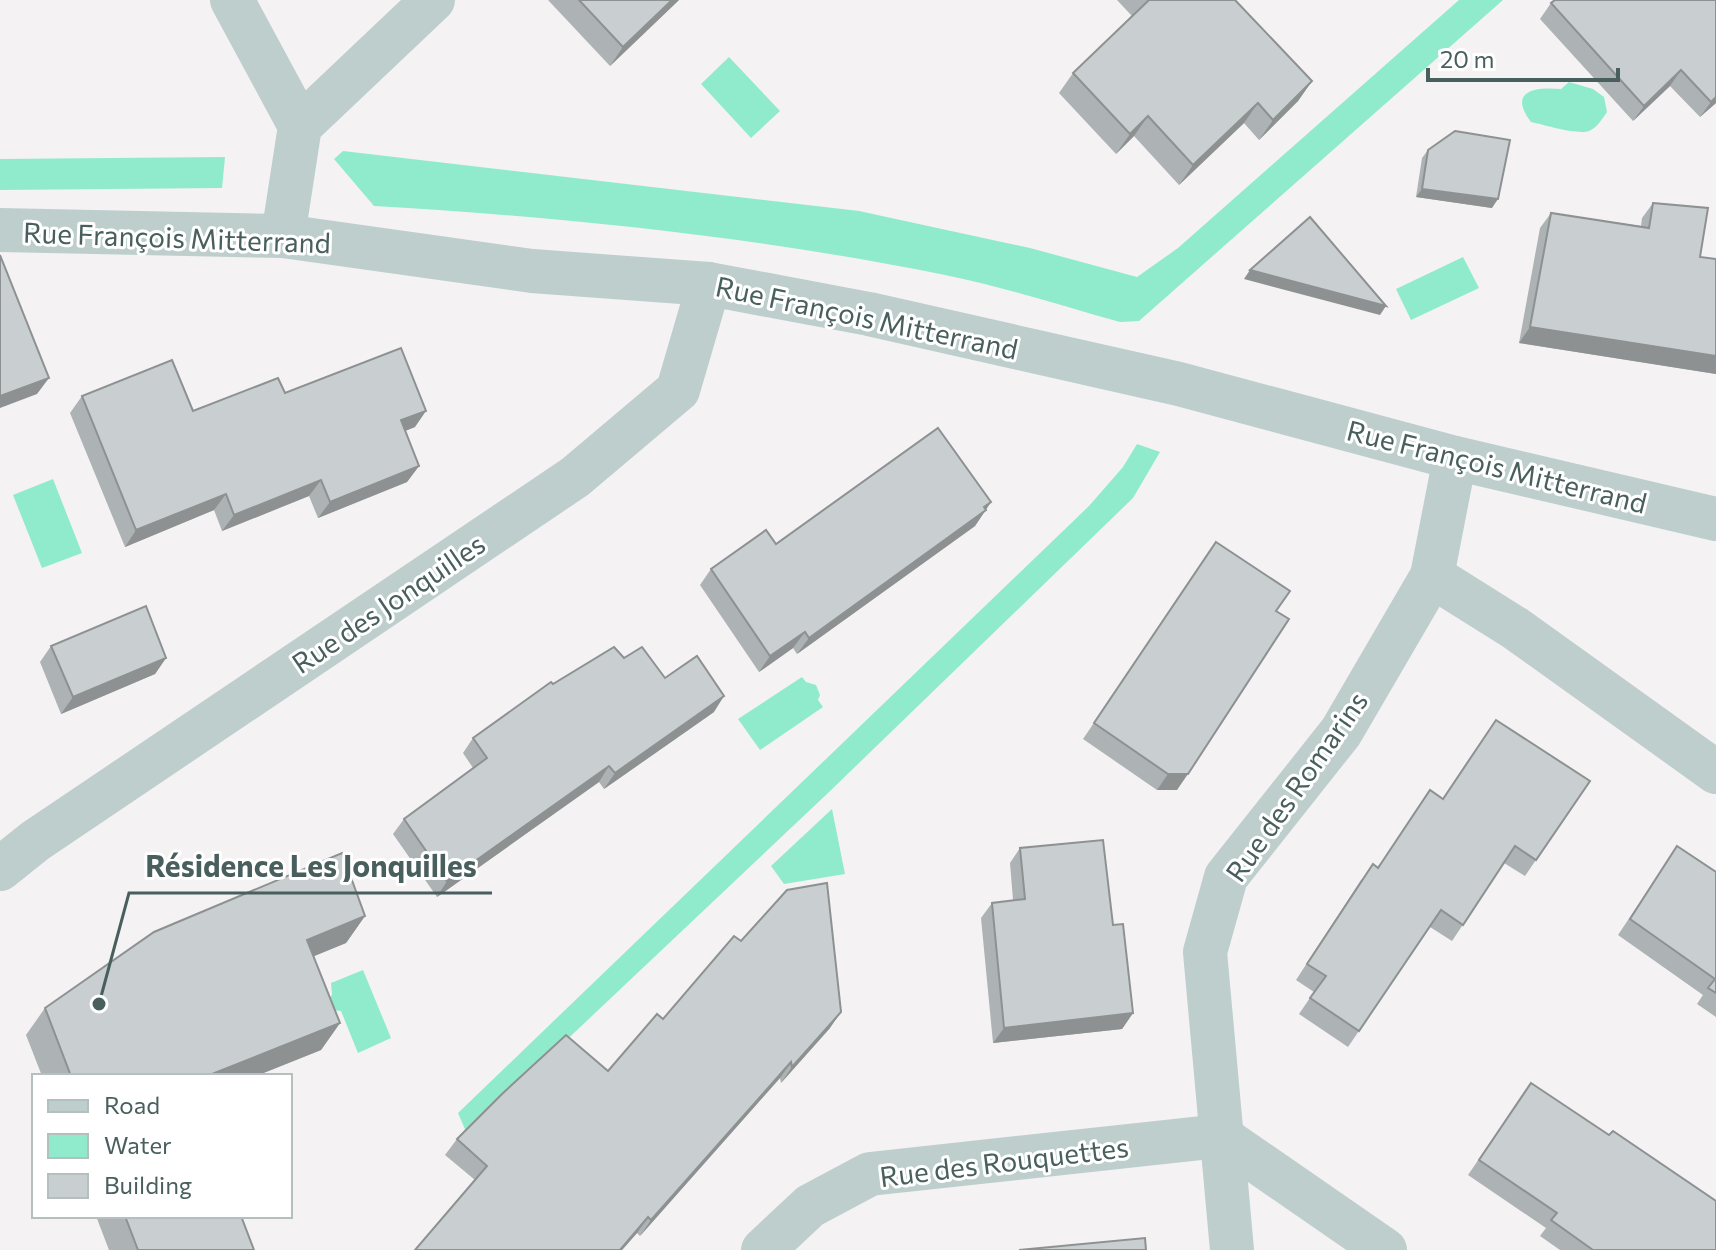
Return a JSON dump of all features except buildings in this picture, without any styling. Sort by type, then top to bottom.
[{"type":"street","points":[[232,0],[300,126],[283,236]]},
{"type":"street","points":[[300,126],[433,0]]},
{"type":"street","name":"Rue François Mitterrand","points":[[0,230],[283,236],[532,271],[709,284],[869,314],[1179,384],[1455,458],[1716,519]]},
{"type":"street","name":"Rue des Jonquilles","points":[[0,869],[35,841],[575,477],[678,390],[709,284]]},
{"type":"street","name":"Rue des Romarins","points":[[1232,1250],[1205,952],[1226,877],[1341,732],[1432,576],[1455,458]]},
{"type":"street","points":[[1432,576],[1515,628],[1716,772]]},
{"type":"street","points":[[1220,1136],[1385,1250]]},
{"type":"street","name":"Rue des Rouquettes","points":[[763,1250],[810,1206],[870,1174],[1220,1136]]},
{"type":"water","points":[[1459,0],[1503,0],[1139,321],[1120,322],[967,280],[732,239],[518,216],[374,206],[334,159],[343,151],[859,211],[1030,248],[1137,277],[1178,248]]},
{"type":"water","points":[[729,57],[780,111],[751,138],[701,84]]},
{"type":"water","points":[[1569,82],[1593,89],[1604,97],[1607,112],[1597,126],[1589,131],[1577,132],[1531,122],[1524,111],[1523,97],[1534,90],[1561,89]]},
{"type":"water","points":[[225,157],[222,188],[0,190],[0,159]]},
{"type":"water","points":[[1463,257],[1479,288],[1411,320],[1396,289]]},
{"type":"water","points":[[1137,444],[1160,452],[1133,498],[828,793],[467,1134],[458,1113],[1089,506],[1123,467]]},
{"type":"water","points":[[53,479],[82,553],[42,568],[13,495]]},
{"type":"water","points":[[802,677],[816,685],[820,695],[818,700],[823,707],[760,750],[738,719]]},
{"type":"water","points":[[832,809],[845,874],[784,884],[771,866]]},
{"type":"water","points":[[363,970],[391,1038],[358,1053],[341,1011],[332,1010],[326,1003],[332,995],[331,983]]},
{"type":"place","name":"Résidence Les Jonquilles","points":[[99,1004]]}]
